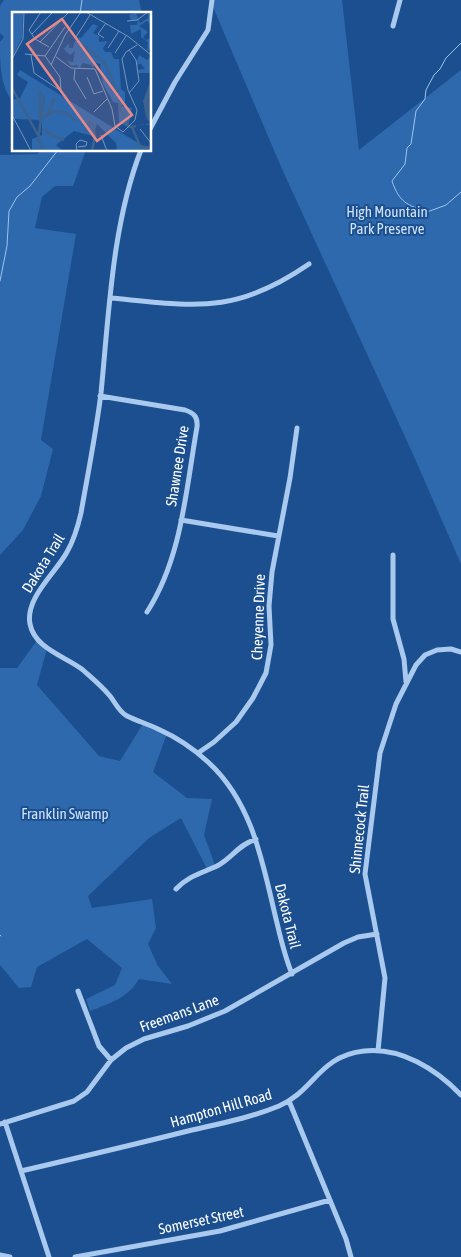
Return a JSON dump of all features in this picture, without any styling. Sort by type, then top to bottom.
[{"type":"street","points":[[393,26],[400,0]]},
{"type":"street","points":[[151,127],[175,82],[208,30],[212,3]]},
{"type":"street","name":"Dakota Trail","points":[[141,151],[121,221],[100,396],[77,528],[62,562],[32,602],[29,616],[32,629],[43,645],[91,676],[126,716],[159,729],[198,753],[220,774],[236,795],[256,839],[285,955],[292,974]]},
{"type":"street","points":[[111,298],[188,305],[228,302],[242,299],[267,289],[309,264]]},
{"type":"street","name":"Shawnee Drive","points":[[100,396],[185,410],[194,414],[197,418],[176,543],[165,579],[147,612]]},
{"type":"street","name":"Cheyenne Drive","points":[[198,753],[214,742],[236,722],[254,698],[266,673],[271,645],[270,588],[278,536],[289,488],[297,428]]},
{"type":"street","points":[[181,520],[278,536]]},
{"type":"street","points":[[393,555],[393,619],[404,659],[406,683]]},
{"type":"street","name":"Shinnecock Trail","points":[[378,1051],[385,978],[366,884],[366,866],[380,753],[389,721],[416,665],[431,652],[444,649],[461,652]]},
{"type":"street","points":[[176,889],[182,882],[218,866],[243,845],[256,839]]},
{"type":"street","name":"Freemans Lane","points":[[3,1123],[74,1100],[87,1092],[111,1060],[135,1043],[207,1019],[225,1011],[344,944],[358,937],[377,934]]},
{"type":"street","points":[[78,991],[99,1046],[111,1060]]},
{"type":"street","name":"Hampton Hill Road","points":[[21,1171],[236,1120],[280,1106],[301,1091],[319,1072],[335,1060],[353,1053],[378,1051],[400,1055],[423,1065],[441,1076],[461,1095]]},
{"type":"street","points":[[289,1101],[346,1239],[351,1257]]},
{"type":"street","points":[[3,1123],[49,1257]]},
{"type":"street","name":"Somerset Street","points":[[75,1257],[220,1231],[330,1200]]},
{"type":"street","points":[[0,1255],[10,1257]]},
{"type":"green space","points":[[4,0],[139,0],[142,12],[12,12],[12,100],[3,83],[0,42],[4,37],[0,33],[0,6]]},
{"type":"green space","name":"High Mountain Park Preserve","points":[[210,0],[342,0],[359,150],[461,70],[461,564],[412,452],[282,169]]},
{"type":"green space","points":[[39,151],[86,151],[73,186],[55,186],[42,197],[35,228],[76,234],[41,440],[53,449],[41,496],[23,530],[0,555],[0,155],[38,154]]},
{"type":"green space","name":"Franklin Swamp","points":[[38,639],[48,645],[37,685],[99,756],[120,761],[144,722],[168,731],[153,772],[187,798],[212,799],[204,835],[215,865],[207,869],[181,818],[149,838],[88,896],[92,908],[152,899],[156,928],[148,944],[158,966],[172,984],[139,979],[123,996],[90,1011],[86,999],[115,985],[122,968],[87,939],[37,967],[31,987],[19,988],[0,965],[0,668],[17,668]]},
{"type":"waterway","points":[[80,12],[82,0]]},
{"type":"waterway","points":[[461,43],[446,58],[426,90],[425,99],[416,111],[411,144],[407,148],[405,164],[392,181],[398,194],[405,202],[427,212],[446,205],[461,192]]},
{"type":"waterway","points":[[0,281],[7,246],[9,211],[17,197],[30,186],[57,151]]}]
